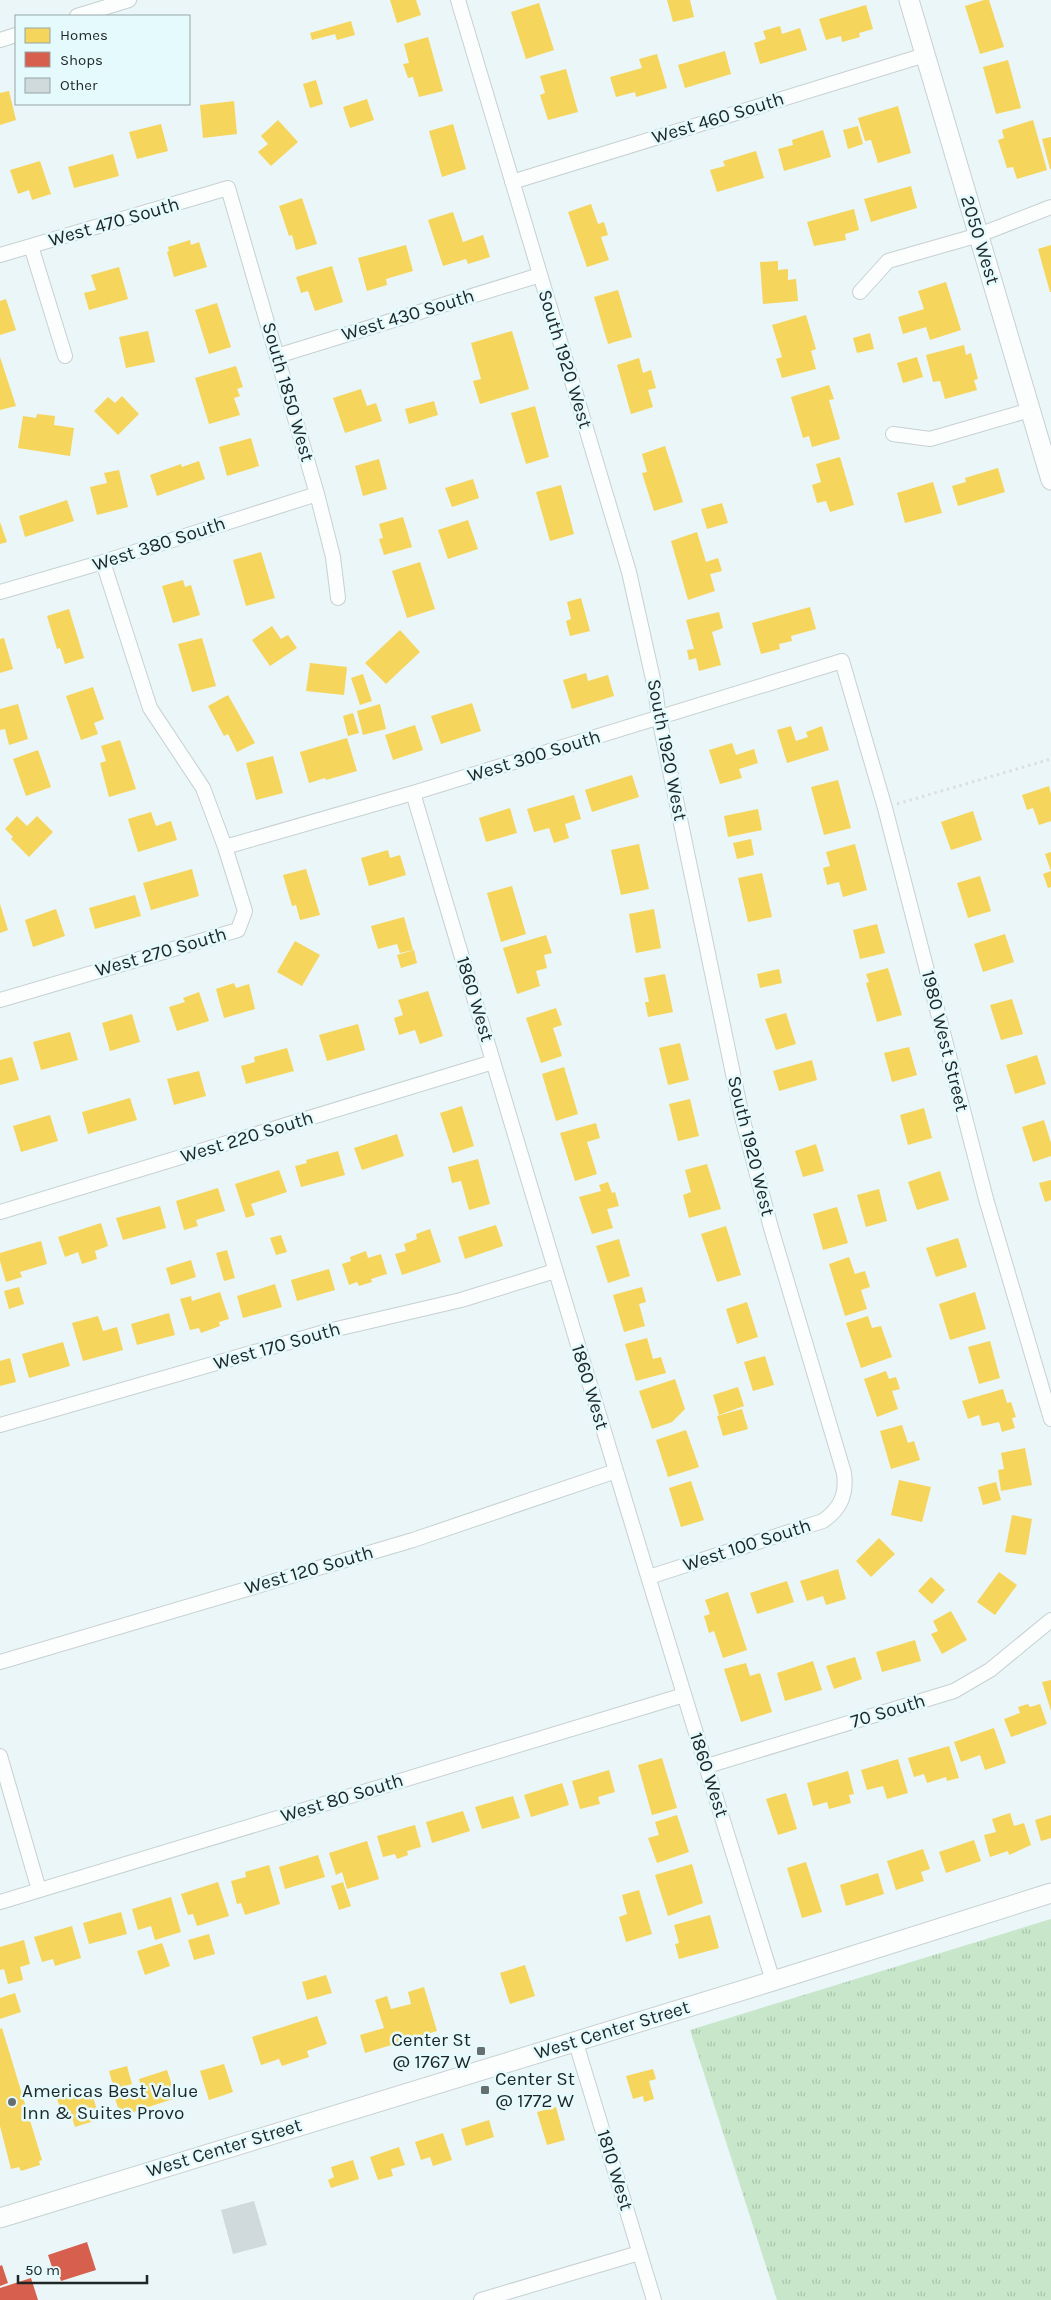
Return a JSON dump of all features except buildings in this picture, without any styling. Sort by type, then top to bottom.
[{"type":"main road","name":"2050 West","points":[[908,0],[1051,480]]},
{"type":"main road","name":"West Center Street","points":[[0,2218],[1051,1893]]},
{"type":"street","points":[[80,15],[129,0]]},
{"type":"street","name":"South 1920 West","points":[[458,0],[629,572],[655,688],[659,718],[742,1116],[771,1228],[844,1473],[844,1496],[839,1506]]},
{"type":"street","points":[[0,40],[15,35]]},
{"type":"street","name":"West 460 South","points":[[512,182],[925,54]]},
{"type":"street","name":"West 470 South","points":[[0,255],[228,188]]},
{"type":"street","name":"South 1850 West","points":[[228,188],[317,494],[333,557],[338,598]]},
{"type":"street","points":[[860,292],[888,261],[978,235],[1051,207]]},
{"type":"street","points":[[31,246],[64,356]]},
{"type":"street","name":"West 430 South","points":[[277,356],[540,275]]},
{"type":"street","points":[[893,434],[930,439],[1030,410]]},
{"type":"street","name":"West 380 South","points":[[0,592],[103,562],[317,494]]},
{"type":"street","points":[[103,562],[150,708],[203,788],[225,847]]},
{"type":"street","name":"West 300 South","points":[[225,847],[659,718],[842,661]]},
{"type":"street","name":"1980 West Street","points":[[842,661],[885,808],[986,1199],[1051,1419]]},
{"type":"street","name":"1860 West","points":[[413,792],[555,1271],[684,1696],[774,1980]]},
{"type":"street","name":"West 270 South","points":[[0,1000],[238,930],[244,911],[225,847]]},
{"type":"street","name":"West 220 South","points":[[0,1212],[493,1062]]},
{"type":"street","name":"West 170 South","points":[[0,1425],[328,1331],[461,1300],[555,1271]]},
{"type":"street","name":"West 120 South","points":[[0,1662],[412,1540],[616,1472]]},
{"type":"street","name":"West 100 South","points":[[649,1577],[823,1521],[839,1506]]},
{"type":"street","name":"70 South","points":[[707,1766],[954,1691],[990,1670],[1051,1620]]},
{"type":"street","name":"West 80 South","points":[[0,1902],[684,1696]]},
{"type":"street","points":[[0,1756],[39,1890]]},
{"type":"street","name":"1810 West","points":[[576,2040],[654,2300]]},
{"type":"street","points":[[481,2300],[640,2253]]},
{"type":"path","points":[[885,808],[1051,759]]},
{"type":"green space","points":[[1051,1919],[1051,2300],[777,2300],[690,2030]]},
{"type":"place","name":"Center St @ 1767 W","points":[[481,2051]]},
{"type":"place","name":"Center St @ 1772 W","points":[[485,2090]]},
{"type":"place","name":"Americas Best Value Inn & Suites Provo","points":[[12,2102]]}]
